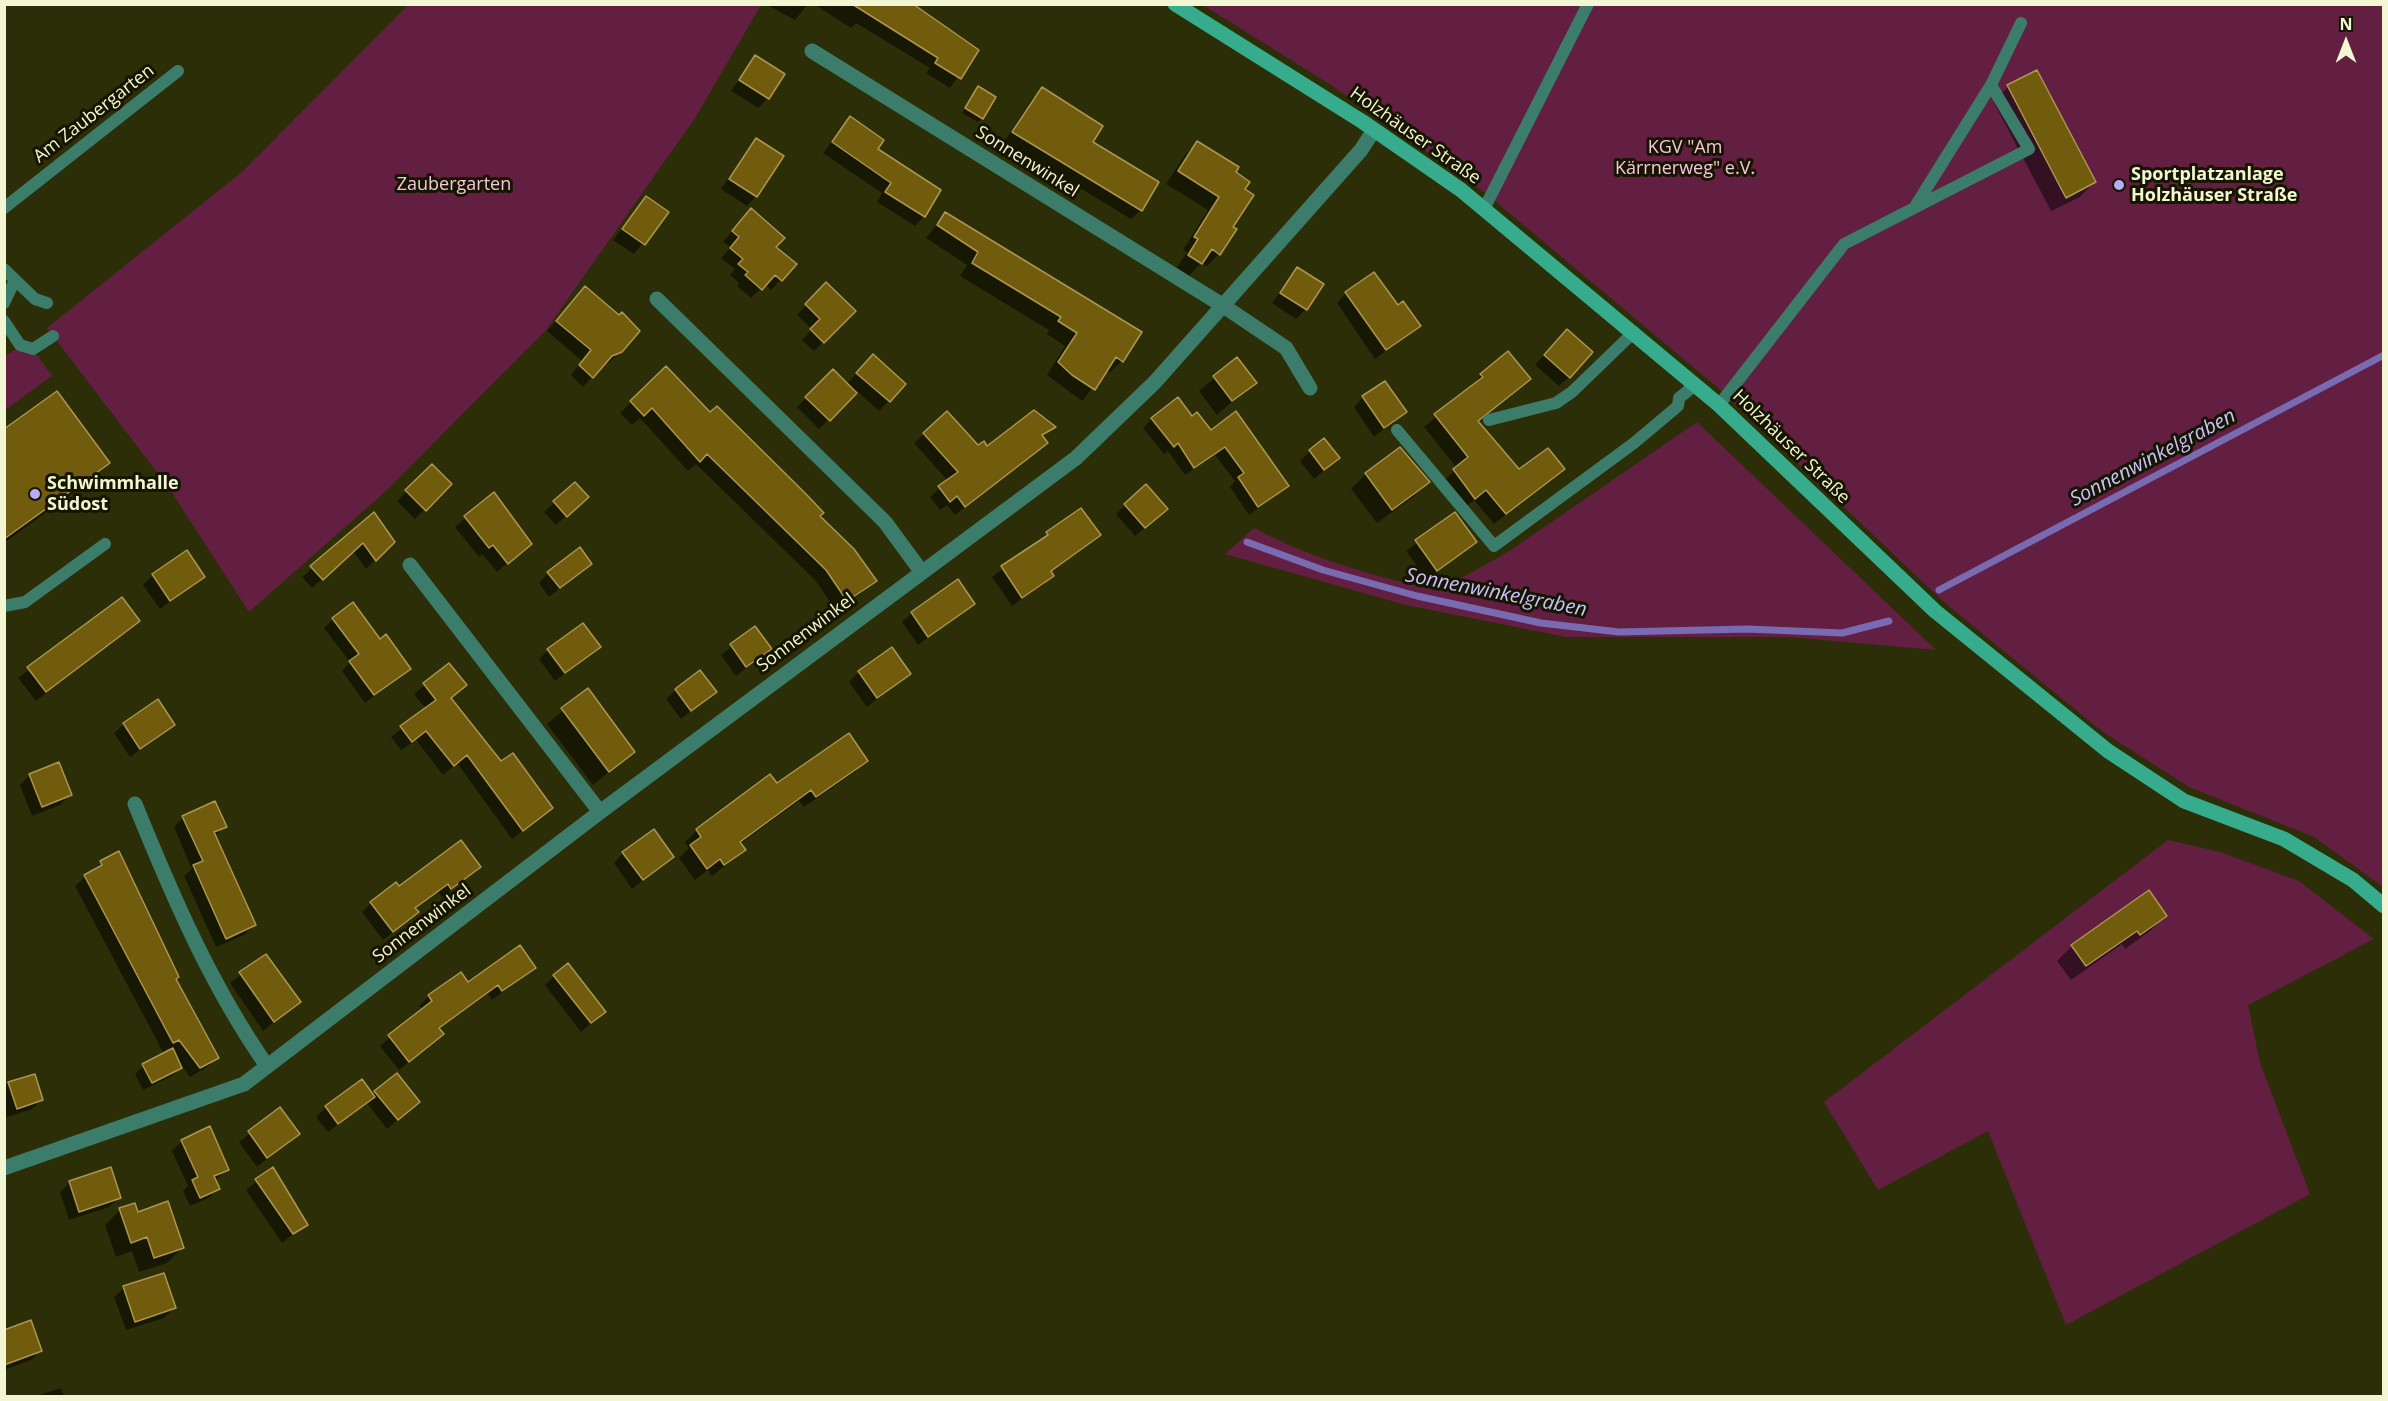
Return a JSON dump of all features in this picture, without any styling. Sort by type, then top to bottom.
[{"type":"main road","name":"Holzhäuser Straße","points":[[1175,4],[1196,10],[1374,130],[1484,209],[1719,405],[1935,611],[2108,751],[2184,801],[2284,839],[2352,880],[2384,906]]},
{"type":"street","name":"Sonnenwinkel","points":[[812,51],[1222,305],[1286,348],[1310,388]]},
{"type":"street","name":"Sonnenwinkel","points":[[4,1168],[244,1084],[600,812],[921,571],[1077,458],[1155,382],[1361,150],[1374,130]]},
{"type":"street","points":[[657,299],[885,522],[921,571]]},
{"type":"street","points":[[410,565],[600,812]]},
{"type":"street","points":[[135,804],[163,873],[214,982],[240,1028],[267,1066]]},
{"type":"lane","points":[[1484,209],[1588,4]]},
{"type":"lane","points":[[1915,206],[1991,85],[2021,23]]},
{"type":"lane","name":"Am Zaubergarten","points":[[4,208],[178,71]]},
{"type":"lane","points":[[1719,405],[1844,244],[2029,149],[1991,85]]},
{"type":"lane","points":[[4,268],[35,299],[47,303]]},
{"type":"lane","points":[[4,303],[15,280]]},
{"type":"lane","points":[[4,321],[20,345],[33,348],[53,336]]},
{"type":"lane","points":[[1489,420],[1556,403],[1572,392],[1634,332]]},
{"type":"lane","points":[[1397,430],[1494,546],[1634,443],[1678,406],[1679,398],[1695,384]]},
{"type":"lane","points":[[4,606],[26,602],[105,544]]},
{"type":"green space","name":"Zaubergarten","points":[[408,5],[761,5],[695,118],[546,330],[386,491],[249,612],[169,488],[47,328],[243,171]]},
{"type":"green space","name":"KGV \"Am Kärrnerweg\" e.V.","points":[[1203,5],[2383,5],[2383,887],[2314,837],[2189,787],[2103,732],[1945,603],[1717,387],[1484,192],[1331,85]]},
{"type":"green space","points":[[27,341],[52,376],[5,410],[4,357]]},
{"type":"green space","points":[[1697,422],[1936,650],[1790,637],[1566,637],[1406,605],[1225,554],[1254,528],[1321,558],[1367,573],[1438,591],[1508,552]]},
{"type":"green space","points":[[2168,840],[2220,852],[2299,881],[2374,939],[2248,1005],[2260,1063],[2310,1194],[2066,1325],[1988,1131],[1878,1190],[1824,1102]]},
{"type":"building","points":[[852,4],[913,4],[979,50],[961,79],[935,63],[938,58]]},
{"type":"building","points":[[755,55],[785,74],[769,99],[739,80]]},
{"type":"building","points":[[2037,70],[2096,182],[2066,198],[2007,85]]},
{"type":"building","points":[[978,86],[996,97],[983,119],[965,108]]},
{"type":"building","points":[[1042,87],[1103,126],[1093,142],[1159,182],[1142,211],[1012,132]]},
{"type":"building","points":[[850,116],[884,140],[878,149],[941,190],[925,217],[885,192],[891,183],[832,142]]},
{"type":"building","points":[[756,138],[784,156],[757,197],[729,179]]},
{"type":"building","points":[[1197,141],[1239,167],[1236,172],[1250,182],[1245,189],[1254,195],[1233,227],[1237,229],[1220,255],[1212,249],[1202,264],[1188,255],[1198,239],[1194,237],[1219,197],[1178,171]]},
{"type":"building","points":[[646,196],[669,212],[645,245],[622,229]]},
{"type":"building","points":[[751,208],[785,238],[776,247],[797,264],[782,281],[775,275],[762,290],[745,275],[748,272],[738,264],[743,259],[730,248],[739,237],[732,231]]},
{"type":"building","points":[[945,212],[1142,332],[1123,362],[1116,357],[1095,390],[1072,375],[1058,362],[1077,333],[1058,321],[1061,317],[972,263],[978,252],[937,225]]},
{"type":"building","points":[[1297,267],[1324,284],[1307,310],[1280,293]]},
{"type":"building","points":[[1374,272],[1398,305],[1403,301],[1421,326],[1386,350],[1345,292]]},
{"type":"building","points":[[826,282],[856,311],[824,343],[810,329],[820,319],[805,304]]},
{"type":"building","points":[[585,286],[619,315],[622,312],[640,331],[622,352],[612,356],[593,378],[579,365],[591,350],[556,321]]},
{"type":"building","points":[[1567,329],[1593,352],[1570,378],[1544,355]]},
{"type":"building","points":[[1508,351],[1531,379],[1478,421],[1519,469],[1548,448],[1565,469],[1506,514],[1486,490],[1475,499],[1453,469],[1468,457],[1434,414],[1483,377],[1480,374]]},
{"type":"building","points":[[873,354],[906,384],[890,402],[856,373]]},
{"type":"building","points":[[1237,357],[1257,383],[1232,401],[1213,376]]},
{"type":"building","points":[[666,366],[710,412],[717,406],[806,494],[824,513],[820,516],[854,549],[877,581],[847,601],[826,570],[707,454],[700,462],[652,408],[644,416],[630,401]]},
{"type":"building","points":[[833,369],[857,393],[830,421],[805,397]]},
{"type":"building","points":[[1385,381],[1407,412],[1384,428],[1362,396]]},
{"type":"building","name":"Schwimmhalle Südost","points":[[57,391],[110,463],[4,539],[4,429]]},
{"type":"building","points":[[1178,397],[1192,416],[1197,412],[1211,430],[1236,411],[1289,486],[1258,507],[1238,477],[1244,473],[1225,447],[1194,468],[1178,443],[1174,447],[1151,418]]},
{"type":"building","points":[[1034,410],[1056,427],[1042,435],[1048,443],[965,507],[957,496],[950,502],[938,486],[958,472],[923,433],[947,411],[978,445],[984,441],[987,446]]},
{"type":"building","points":[[1324,438],[1340,458],[1324,470],[1309,450]]},
{"type":"building","points":[[1400,447],[1430,482],[1392,510],[1365,473]]},
{"type":"building","points":[[432,464],[452,484],[426,511],[405,490]]},
{"type":"building","points":[[575,482],[589,497],[567,517],[553,501]]},
{"type":"building","points":[[1146,484],[1168,509],[1145,528],[1124,504]]},
{"type":"building","points":[[494,492],[532,544],[508,564],[493,545],[489,548],[464,516]]},
{"type":"building","points":[[1081,508],[1101,535],[1051,571],[1054,576],[1022,598],[1001,566],[1048,535],[1046,532]]},
{"type":"building","points":[[374,512],[395,542],[376,561],[363,543],[323,580],[310,566]]},
{"type":"building","points":[[1455,512],[1477,542],[1437,571],[1415,540]]},
{"type":"building","points":[[580,547],[592,564],[560,588],[547,572]]},
{"type":"building","points":[[187,550],[205,577],[170,601],[152,574]]},
{"type":"building","points":[[958,579],[975,604],[928,637],[911,612]]},
{"type":"building","points":[[122,597],[140,621],[46,692],[27,667]]},
{"type":"building","points":[[353,602],[380,639],[386,634],[411,669],[374,695],[349,661],[359,654],[332,618]]},
{"type":"building","points":[[583,623],[601,647],[565,673],[547,649]]},
{"type":"building","points":[[755,626],[772,649],[746,667],[730,644]]},
{"type":"building","points":[[892,647],[911,674],[877,698],[858,671]]},
{"type":"building","points":[[449,663],[467,685],[451,698],[501,761],[513,753],[553,808],[523,831],[467,755],[454,766],[426,731],[412,742],[400,726],[436,700],[423,683]]},
{"type":"building","points":[[700,670],[717,692],[691,711],[675,689]]},
{"type":"building","points":[[588,688],[635,752],[609,772],[561,708]]},
{"type":"building","points":[[158,699],[175,725],[140,749],[123,723]]},
{"type":"building","points":[[849,733],[868,761],[816,797],[811,790],[740,842],[746,850],[724,865],[720,859],[707,869],[690,845],[701,837],[696,829],[770,774],[777,783]]},
{"type":"building","points":[[59,762],[72,795],[42,807],[29,774]]},
{"type":"building","points":[[215,801],[227,827],[214,832],[256,925],[226,939],[193,865],[203,861],[182,816]]},
{"type":"building","points":[[654,829],[674,857],[643,880],[622,852]]},
{"type":"building","points":[[461,840],[481,867],[451,889],[448,884],[415,908],[419,912],[393,932],[370,902],[396,882],[399,886]]},
{"type":"building","points":[[119,851],[179,977],[176,979],[219,1058],[200,1068],[179,1040],[173,1043],[84,875],[102,865],[100,861]]},
{"type":"building","points":[[2149,890],[2167,916],[2140,935],[2137,931],[2086,966],[2071,945]]},
{"type":"building","points":[[520,945],[536,968],[502,991],[498,985],[439,1028],[444,1034],[409,1062],[388,1035],[432,1001],[428,995],[461,972],[468,982]]},
{"type":"building","points":[[266,954],[301,1002],[274,1022],[239,972]]},
{"type":"building","points":[[568,963],[606,1012],[591,1023],[553,975]]},
{"type":"building","points":[[173,1048],[182,1068],[152,1083],[142,1064]]},
{"type":"building","points":[[397,1073],[420,1102],[398,1120],[374,1091]]},
{"type":"building","points":[[35,1074],[43,1100],[17,1109],[8,1082]]},
{"type":"building","points":[[362,1079],[375,1097],[338,1124],[325,1106]]},
{"type":"building","points":[[280,1107],[300,1134],[267,1158],[248,1131]]},
{"type":"building","points":[[210,1126],[229,1170],[214,1176],[220,1189],[200,1198],[192,1180],[198,1177],[181,1140]]},
{"type":"building","points":[[111,1167],[121,1198],[79,1212],[69,1181]]},
{"type":"building","points":[[273,1167],[308,1225],[293,1234],[255,1179]]},
{"type":"building","points":[[168,1201],[184,1248],[154,1258],[147,1237],[131,1243],[119,1208],[135,1203],[138,1212]]},
{"type":"building","points":[[164,1273],[176,1308],[135,1322],[123,1286]]},
{"type":"building","points":[[31,1320],[42,1351],[4,1365],[4,1330]]},
{"type":"waterway","name":"Sonnenwinkelgraben","points":[[1939,590],[2384,355]]},
{"type":"waterway","name":"Sonnenwinkelgraben","points":[[1247,542],[1323,570],[1417,596],[1541,623],[1619,632],[1747,629],[1842,633],[1889,621]]},
{"type":"place","name":"Sportplatzanlage Holzhäuser Straße","points":[[2119,185]]},
{"type":"place","name":"Schwimmhalle Südost","points":[[35,494]]}]
